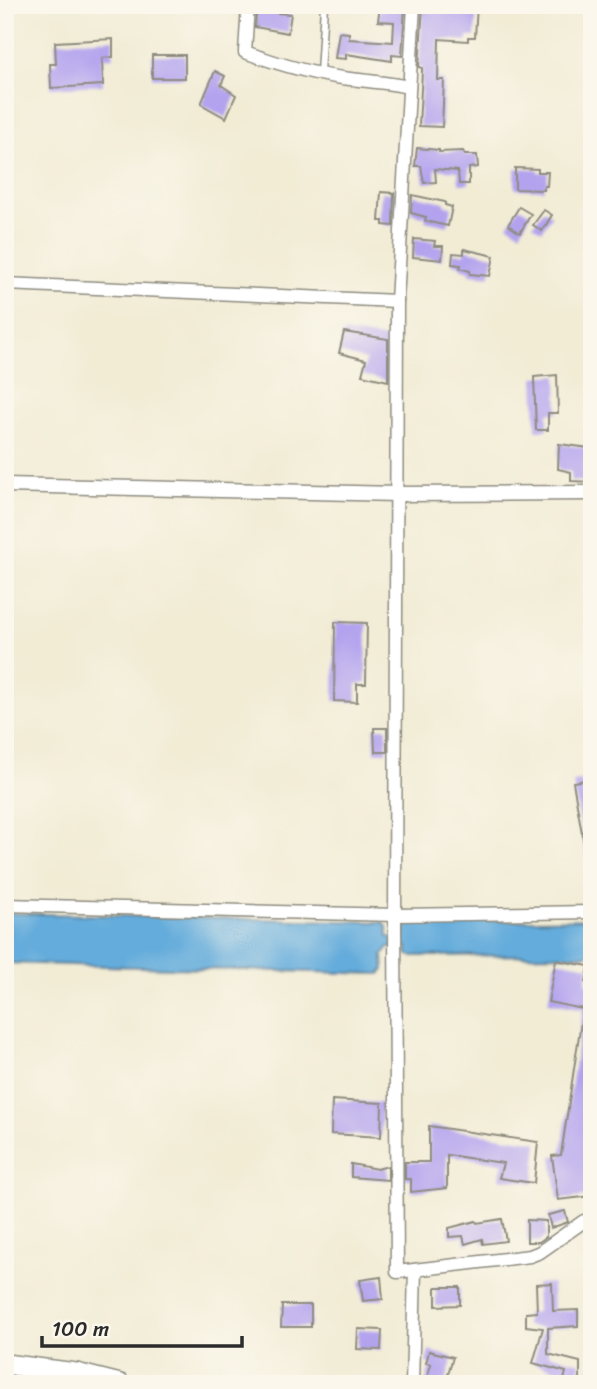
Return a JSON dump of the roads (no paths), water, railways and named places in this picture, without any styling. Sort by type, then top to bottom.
[{"type":"main road","points":[[5,1364],[76,1373],[120,1384]]},
{"type":"street","points":[[248,5],[245,52],[276,63],[320,73],[409,87]]},
{"type":"street","points":[[414,5],[397,300],[397,1272],[530,1256],[592,1219]]},
{"type":"street","points":[[5,284],[397,300]]},
{"type":"street","points":[[5,485],[397,494],[592,493]]},
{"type":"street","points":[[5,905],[396,919],[592,912]]},
{"type":"street","points":[[412,1384],[415,1270]]},
{"type":"lane","points":[[320,73],[324,5]]},
{"type":"water","points":[[5,913],[383,922],[387,926],[388,937],[404,937],[407,922],[592,919],[592,951],[587,955],[411,956],[407,954],[408,947],[389,947],[383,955],[384,970],[380,974],[5,963]]}]
